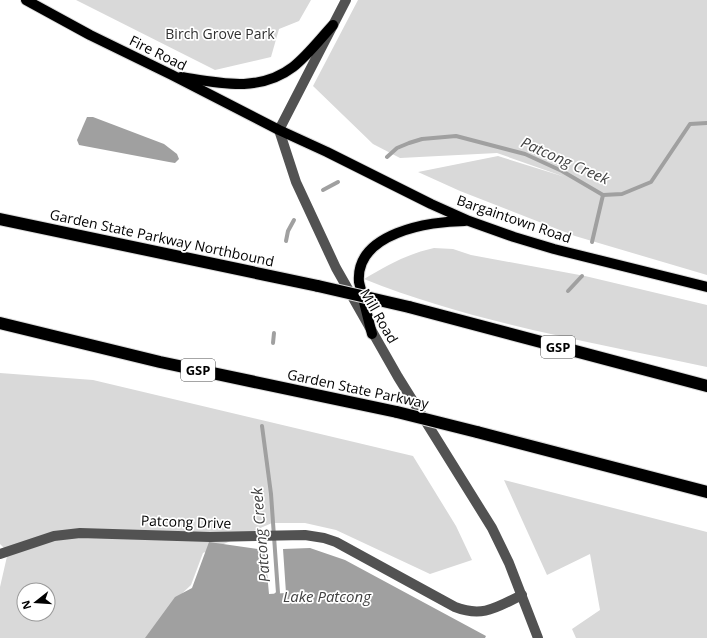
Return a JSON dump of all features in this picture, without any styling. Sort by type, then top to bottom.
[{"type":"highway","name":"Garden State Parkway Northbound","points":[[0,219],[318,286],[409,308],[707,386]]},
{"type":"highway","name":"Garden State Parkway","points":[[0,323],[160,362],[396,412],[707,492]]},
{"type":"main road","name":"Fire Road","points":[[26,0],[90,35],[279,130]]},
{"type":"main road","points":[[172,75],[228,84],[251,84],[270,79],[294,66],[333,25]]},
{"type":"main road","name":"Bargaintown Road","points":[[279,130],[469,221],[554,249],[707,287]]},
{"type":"main road","points":[[372,334],[358,276],[361,265],[368,253],[377,244],[400,232],[439,223],[469,221]]},
{"type":"street","points":[[279,130],[346,0]]},
{"type":"street","name":"Mill Road","points":[[279,130],[296,182],[333,261],[372,334],[492,528],[509,563],[538,638]]},
{"type":"street","name":"Patcong Drive","points":[[0,554],[54,536],[80,533],[204,537],[305,535],[324,538],[336,542],[455,607],[466,611],[476,612],[490,609],[522,595]]},
{"type":"green space","name":"Birch Grove Park","points":[[76,0],[311,0],[299,21],[279,29],[271,57],[215,70]]},
{"type":"green space","points":[[358,0],[707,0],[707,275],[575,236],[460,191],[418,172],[498,156],[565,177],[497,153],[400,158],[373,144],[313,86]]},
{"type":"green space","points":[[434,248],[453,249],[471,255],[585,276],[707,305],[707,367],[577,340],[491,320],[448,308],[364,279],[406,257]]},
{"type":"green space","points":[[0,373],[93,380],[413,456],[456,526],[472,560],[430,574],[336,530],[305,523],[272,523],[203,553],[191,585],[172,603],[146,638],[0,638],[0,587],[8,552],[0,544]]},
{"type":"green space","points":[[504,480],[707,532],[707,638],[576,638],[572,629],[600,610],[590,554],[547,575]]},
{"type":"water","points":[[87,117],[93,117],[164,144],[177,154],[179,159],[175,163],[79,145],[77,140]]},
{"type":"water","name":"Lake Patcong","points":[[209,542],[265,550],[269,594],[286,593],[283,549],[310,548],[345,560],[486,636],[485,638],[145,638],[175,597],[192,588]]},
{"type":"waterway","name":"Patcong Creek","points":[[387,157],[397,148],[422,139],[456,136],[525,154],[562,171],[603,195],[622,194],[651,182],[690,124],[707,123]]},
{"type":"waterway","name":"Patcong Creek","points":[[323,190],[338,182]]},
{"type":"waterway","points":[[592,242],[603,195]]},
{"type":"waterway","name":"Patcong Creek","points":[[286,241],[288,231],[294,220]]},
{"type":"waterway","points":[[568,291],[582,276]]},
{"type":"waterway","name":"Patcong Creek","points":[[273,343],[274,333]]},
{"type":"waterway","name":"Patcong Creek","points":[[262,426],[271,494],[278,593],[275,596]]}]
